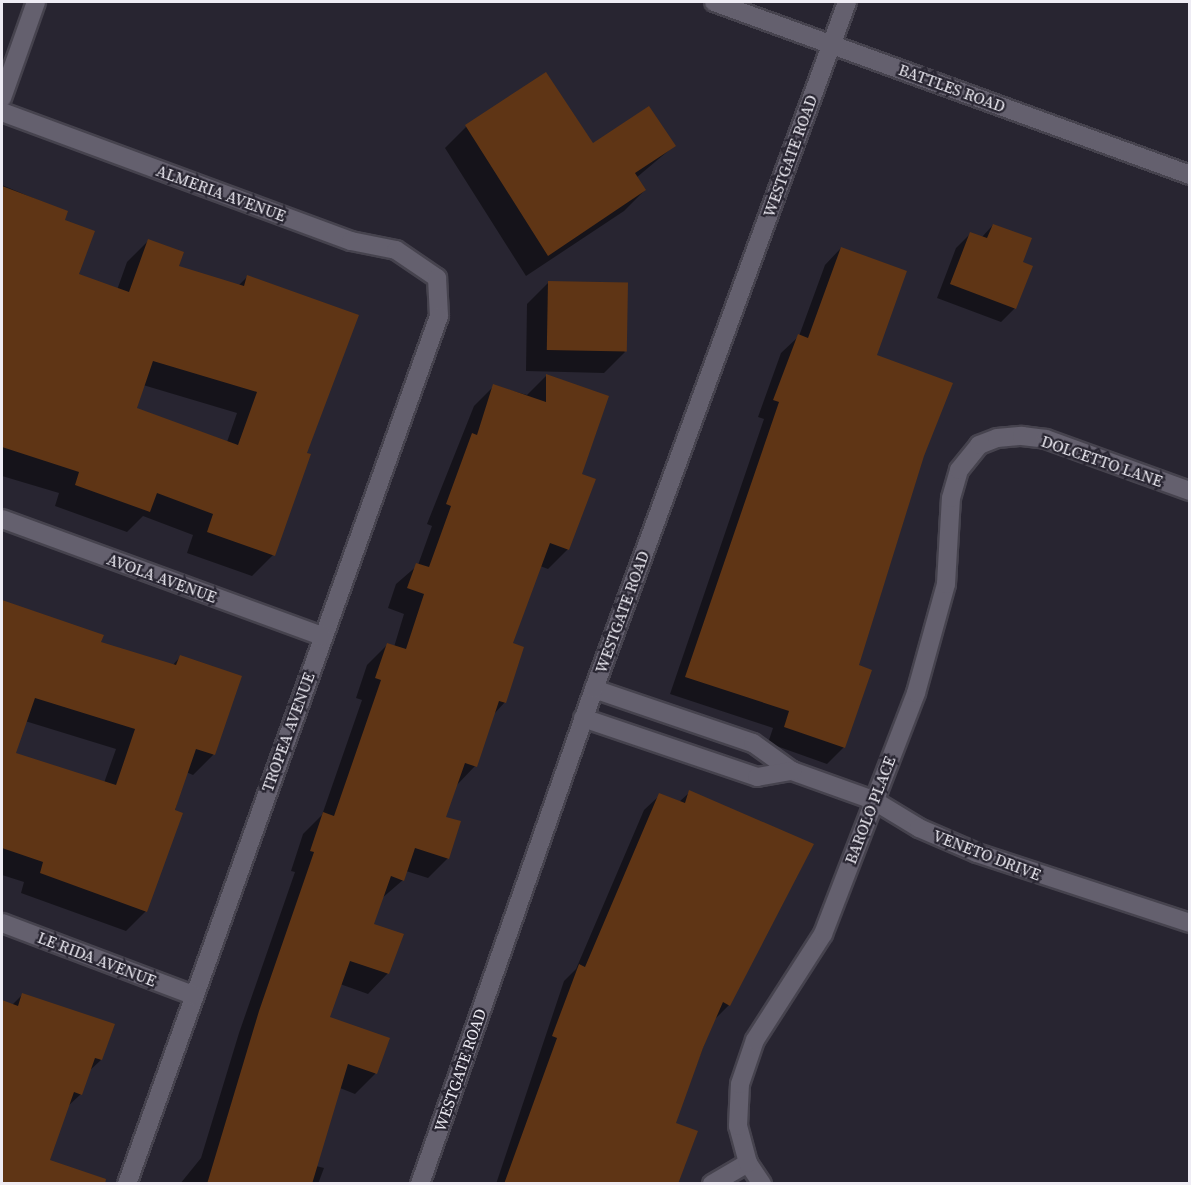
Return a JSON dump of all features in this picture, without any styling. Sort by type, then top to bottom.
[{"type":"street","points":[[2,98],[36,2]]},
{"type":"street","name":"BATTLES ROAD","points":[[714,2],[1190,175]]},
{"type":"street","name":"WESTGATE ROAD","points":[[420,1184],[583,718],[847,2]]},
{"type":"street","name":"ALMERIA AVENUE","points":[[2,112],[351,241],[396,250],[438,278]]},
{"type":"street","name":"TROPEA AVENUE","points":[[127,1184],[322,636],[439,316],[438,278]]},
{"type":"street","name":"DOLCETTO LANE","points":[[979,445],[997,438],[1046,439],[1190,491]]},
{"type":"street","name":"BAROLO PLACE","points":[[762,1184],[748,1163],[738,1126],[744,1073],[755,1040],[823,934],[916,693],[936,632],[946,584],[951,498],[959,470],[979,445]]},
{"type":"street","name":"AVOLA AVENUE","points":[[2,519],[322,636]]},
{"type":"street","name":"VENETO DRIVE","points":[[594,689],[753,743],[792,771],[873,800],[919,828],[977,854],[1190,923]]},
{"type":"street","name":"VENETO DRIVE","points":[[583,718],[757,777],[792,771]]},
{"type":"street","name":"LE RIDA AVENUE","points":[[2,923],[193,995]]},
{"type":"street","points":[[712,1184],[748,1163]]},
{"type":"building","points":[[546,72],[593,143],[649,106],[676,146],[635,173],[646,190],[548,256],[465,125]]},
{"type":"building","points":[[2,186],[68,211],[65,220],[95,231],[79,274],[129,292],[148,239],[184,252],[179,266],[244,286],[247,275],[359,315],[307,453],[311,454],[275,556],[207,532],[213,514],[157,493],[150,512],[75,485],[79,472],[2,447]],"holes":[[[153,361],[257,392],[238,445],[137,408]]]},
{"type":"building","points":[[993,224],[1032,238],[1023,262],[1033,266],[1016,309],[950,284],[970,232],[987,238]]},
{"type":"building","points":[[841,247],[907,271],[877,355],[953,383],[924,456],[859,665],[872,670],[845,748],[784,727],[789,711],[685,677],[779,402],[773,400],[798,334],[808,338]]},
{"type":"building","points":[[548,281],[628,282],[627,351],[547,350]]},
{"type":"building","points":[[546,374],[609,396],[582,474],[596,479],[569,550],[550,543],[513,643],[524,647],[506,703],[499,701],[477,767],[465,763],[446,817],[461,821],[449,859],[415,848],[404,881],[391,876],[374,924],[404,934],[389,974],[350,961],[330,1017],[390,1038],[377,1074],[348,1064],[312,1184],[207,1184],[259,1011],[314,852],[310,851],[323,812],[334,816],[381,680],[375,678],[387,643],[406,649],[424,594],[407,588],[416,563],[429,567],[451,506],[446,504],[472,433],[477,435],[493,384],[546,402]]},
{"type":"building","points":[[2,600],[104,635],[101,642],[176,665],[180,655],[242,676],[215,755],[196,749],[175,810],[183,813],[147,912],[40,873],[43,862],[2,848]],"holes":[[[35,698],[135,729],[116,785],[16,753]]]},
{"type":"building","points":[[689,790],[814,844],[730,1006],[723,1002],[703,1048],[676,1123],[698,1131],[678,1184],[504,1184],[557,1038],[552,1036],[579,964],[585,967],[659,793],[685,803]]},
{"type":"building","points":[[22,993],[115,1024],[102,1060],[95,1058],[82,1095],[74,1092],[50,1160],[106,1179],[105,1184],[2,1184],[2,1000],[18,1006]]}]
